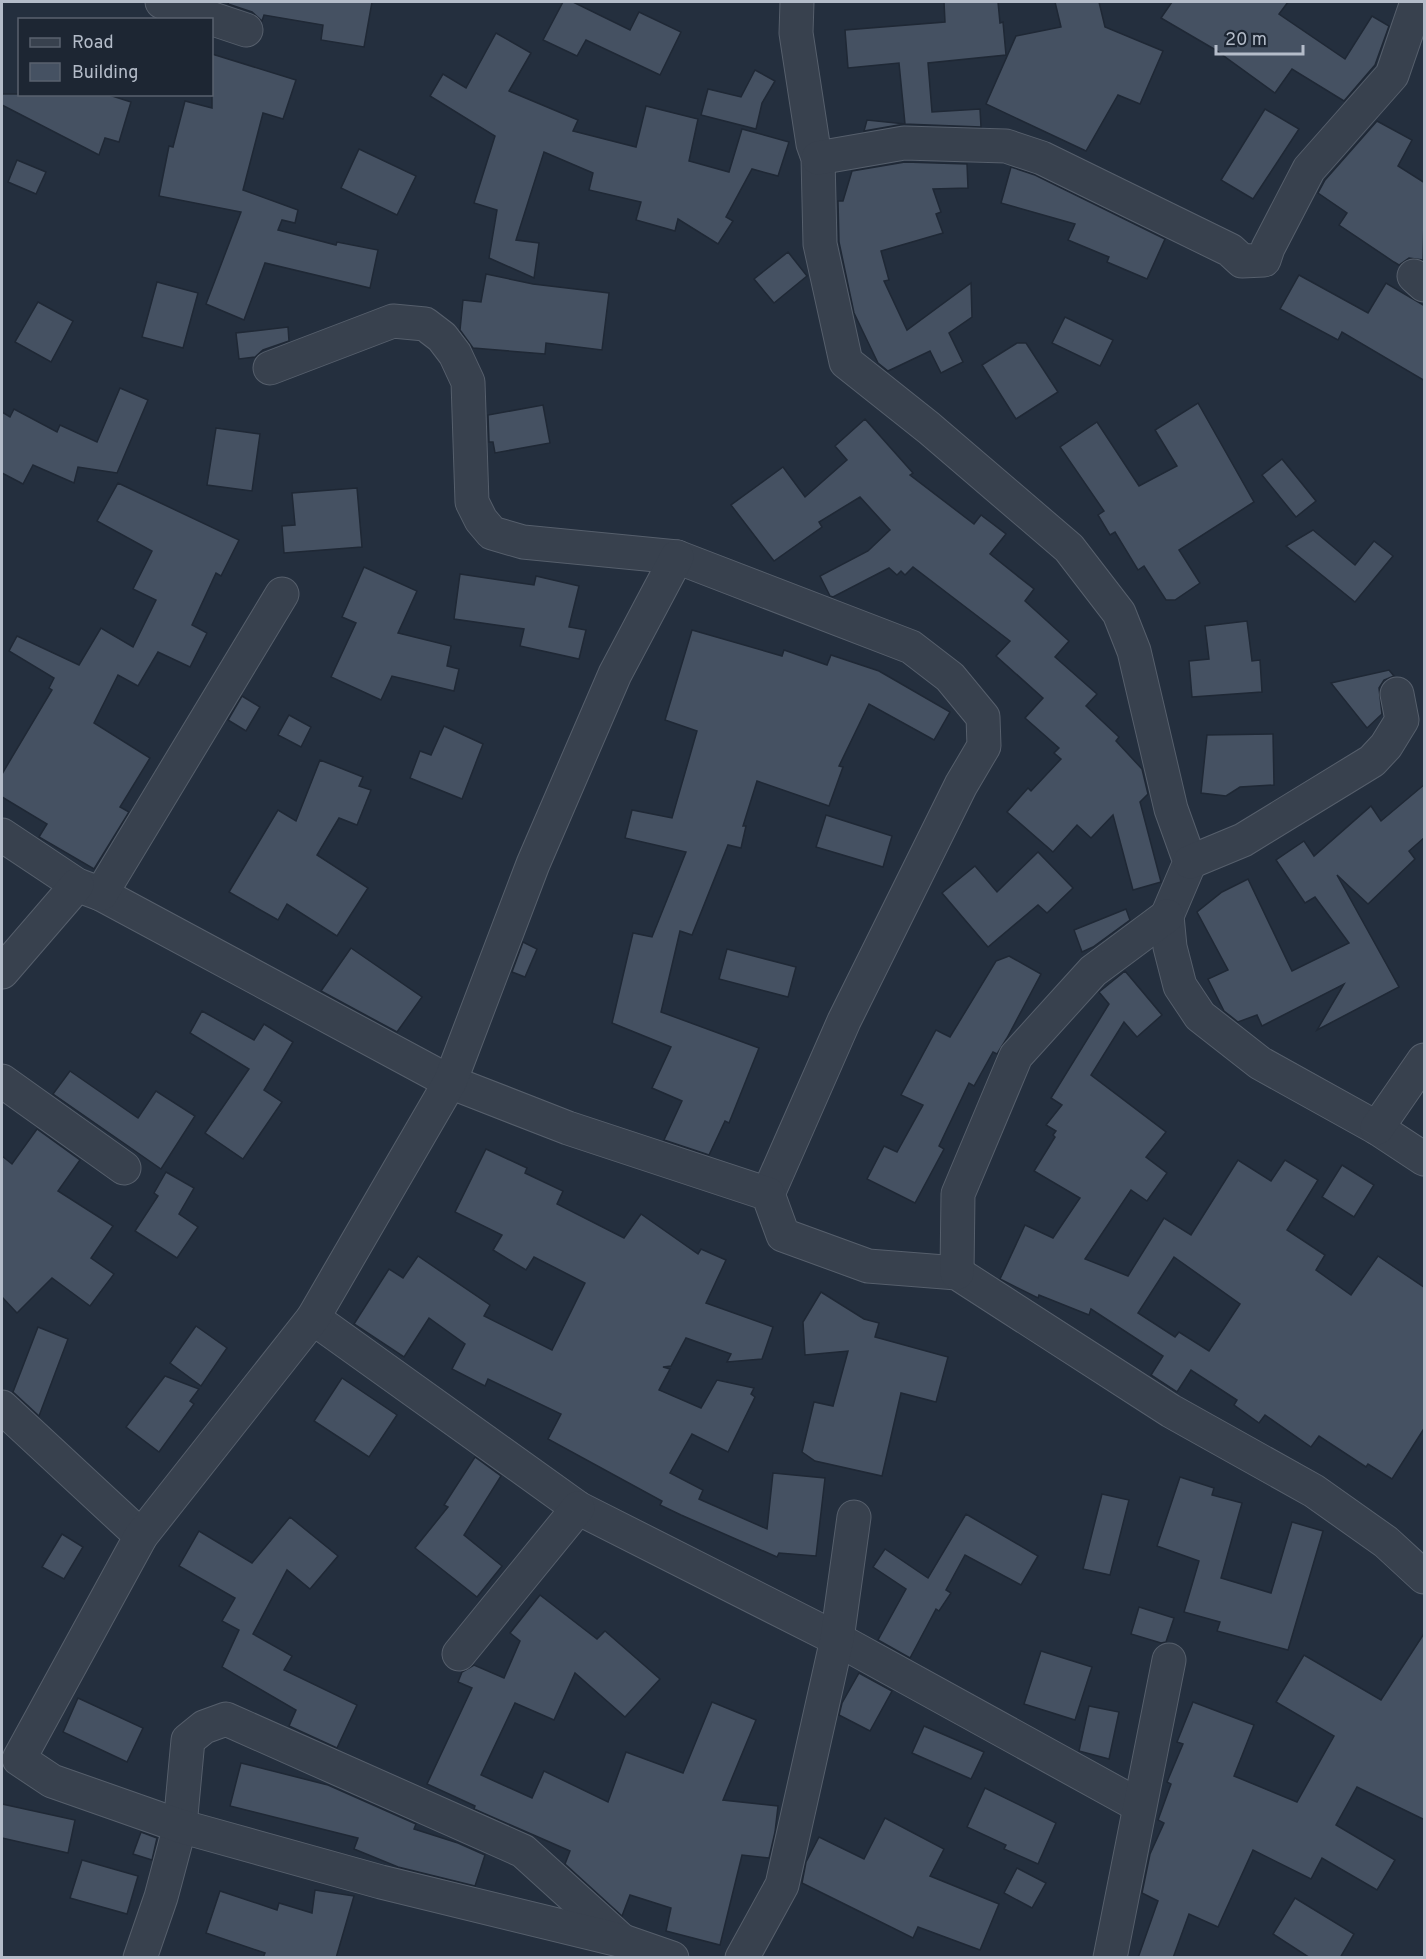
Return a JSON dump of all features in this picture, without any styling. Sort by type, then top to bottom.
[{"type":"street","points":[[162,2],[210,18]]},
{"type":"street","points":[[797,2],[796,33],[813,144],[818,158],[820,244],[846,362],[929,428],[1069,548],[1119,612],[1134,651],[1171,809],[1190,861],[1167,916],[1170,947],[1180,986],[1200,1016],[1260,1063],[1377,1128],[1425,1159]]},
{"type":"street","points":[[818,158],[904,143],[1006,146],[1042,158],[1122,195],[1230,250],[1242,261],[1264,260],[1309,169],[1392,75],[1417,2]]},
{"type":"street","points":[[213,19],[246,30]]},
{"type":"street","points":[[270,368],[393,321],[425,324],[455,354],[468,382],[472,502],[481,520],[492,532],[523,542],[677,557],[911,646],[950,677],[983,717],[984,747],[961,785],[844,1021],[768,1194],[783,1235],[868,1266],[957,1273],[1171,1411],[1314,1491],[1386,1542],[1425,1577]]},
{"type":"street","points":[[672,1958],[623,1941],[381,1882],[180,1826],[51,1781],[19,1759],[141,1536],[313,1318],[450,1082],[537,854],[615,674],[677,557]]},
{"type":"street","points":[[2,972],[89,889],[282,594]]},
{"type":"street","points":[[1190,861],[1243,840],[1372,760],[1386,746],[1402,720],[1397,694]]},
{"type":"street","points":[[2,835],[89,889],[450,1082],[568,1128],[768,1194]]},
{"type":"street","points":[[957,1273],[958,1194],[1016,1056],[1092,971],[1167,916]]},
{"type":"street","points":[[1377,1128],[1425,1060]]},
{"type":"street","points":[[2,1081],[124,1168]]},
{"type":"street","points":[[313,1318],[578,1508],[837,1639],[1138,1804]]},
{"type":"street","points":[[2,1407],[141,1536]]},
{"type":"street","points":[[459,1654],[578,1508]]},
{"type":"street","points":[[742,1958],[782,1885],[837,1639],[854,1517]]},
{"type":"street","points":[[1110,1958],[1138,1804],[1170,1660]]},
{"type":"street","points":[[140,1958],[161,1897],[180,1826],[188,1740],[204,1727],[226,1719],[523,1851],[623,1941]]},
{"type":"building","points":[[229,2],[372,2],[364,47],[321,40],[323,25],[264,15],[262,21],[252,12],[228,4]]},
{"type":"building","points":[[563,2],[573,2],[630,30],[639,12],[681,32],[660,75],[586,40],[577,56],[543,40]]},
{"type":"building","points":[[944,2],[998,2],[1000,23],[1003,22],[1006,55],[928,63],[932,112],[980,109],[981,127],[904,124],[864,131],[867,120],[905,124],[899,63],[848,68],[845,30],[945,22]]},
{"type":"building","points":[[1055,2],[1099,2],[1105,27],[1163,51],[1140,104],[1118,95],[1086,151],[986,104],[1016,36],[1061,27]]},
{"type":"building","points":[[1172,2],[1288,2],[1279,14],[1345,59],[1372,16],[1389,26],[1375,65],[1344,101],[1292,69],[1275,93],[1214,49],[1161,18]]},
{"type":"building","points":[[496,33],[531,53],[509,91],[578,120],[573,131],[636,147],[646,106],[698,119],[689,161],[729,172],[742,129],[789,142],[778,176],[752,169],[726,217],[733,221],[718,244],[678,219],[675,231],[636,220],[641,202],[589,190],[593,173],[544,152],[516,240],[539,243],[534,278],[489,258],[497,210],[474,203],[495,136],[430,96],[443,74],[466,88]]},
{"type":"building","points":[[213,54],[296,80],[283,119],[263,113],[243,190],[298,210],[295,223],[282,220],[278,230],[336,245],[337,242],[378,250],[370,288],[265,263],[244,320],[206,304],[241,212],[159,196],[169,146],[173,147],[185,101],[212,108]]},
{"type":"building","points":[[755,70],[775,81],[762,103],[756,129],[701,115],[708,89],[741,97]]},
{"type":"building","points":[[2,94],[112,96],[131,102],[119,142],[105,138],[99,155],[2,105]]},
{"type":"building","points":[[1265,109],[1299,129],[1253,199],[1221,180]]},
{"type":"building","points":[[1377,121],[1412,140],[1398,166],[1425,183],[1423,260],[1409,258],[1399,265],[1394,262],[1339,225],[1347,213],[1318,193],[1325,180]]},
{"type":"building","points":[[359,149],[416,176],[397,215],[341,188]]},
{"type":"building","points":[[17,160],[46,172],[36,194],[8,182]]},
{"type":"building","points":[[905,162],[967,164],[968,188],[933,189],[941,212],[936,214],[943,233],[881,251],[889,280],[884,281],[907,330],[971,283],[972,317],[949,333],[963,362],[941,373],[930,351],[888,371],[878,363],[854,313],[839,242],[838,201],[843,201],[852,171]]},
{"type":"building","points":[[1011,167],[1035,175],[1165,239],[1147,279],[1107,262],[1109,257],[1068,240],[1075,224],[1001,203]]},
{"type":"building","points":[[788,252],[807,276],[774,303],[754,279]]},
{"type":"building","points":[[486,274],[533,284],[609,293],[602,350],[546,343],[545,354],[473,348],[460,330],[463,300],[481,302]]},
{"type":"building","points":[[1299,275],[1368,313],[1386,283],[1425,306],[1425,381],[1342,332],[1338,340],[1280,309]]},
{"type":"building","points":[[157,282],[198,293],[183,348],[142,337]]},
{"type":"building","points":[[38,302],[73,321],[51,362],[15,342]]},
{"type":"building","points":[[1065,317],[1113,340],[1100,366],[1052,343]]},
{"type":"building","points":[[288,327],[289,341],[263,350],[255,357],[239,359],[236,333]]},
{"type":"building","points":[[1017,343],[1026,343],[1058,392],[1016,419],[982,365]]},
{"type":"building","points":[[120,388],[148,400],[117,473],[78,467],[74,483],[33,465],[23,484],[2,473],[2,412],[10,417],[14,409],[57,432],[60,425],[97,442]]},
{"type":"building","points":[[1198,403],[1254,502],[1179,550],[1200,583],[1175,600],[1166,600],[1144,566],[1138,570],[1115,532],[1110,535],[1098,515],[1104,511],[1060,447],[1097,422],[1139,486],[1177,466],[1155,430]]},
{"type":"building","points":[[543,405],[550,443],[495,453],[493,442],[489,442],[488,415]]},
{"type":"building","points":[[865,419],[913,473],[910,475],[974,524],[981,515],[1006,534],[990,554],[1034,589],[1025,601],[1069,641],[1055,657],[1097,694],[1086,706],[1119,737],[1116,741],[1142,769],[1148,794],[1140,802],[1161,882],[1133,890],[1113,815],[1091,838],[1077,825],[1053,852],[1007,812],[1028,788],[1031,791],[1061,759],[1054,753],[1059,748],[1025,718],[1043,698],[996,656],[1010,641],[913,567],[905,575],[901,571],[897,575],[889,568],[833,597],[830,596],[820,576],[868,551],[890,530],[860,497],[819,522],[822,527],[774,561],[731,505],[783,467],[805,497],[847,460],[835,446]]},
{"type":"building","points":[[216,428],[260,434],[252,491],[207,485]]},
{"type":"building","points":[[1282,459],[1316,501],[1296,517],[1262,475]]},
{"type":"building","points":[[118,483],[239,540],[221,576],[216,573],[192,625],[207,633],[190,667],[158,652],[138,686],[118,675],[94,723],[150,758],[120,807],[129,812],[94,869],[39,837],[47,824],[2,797],[2,774],[52,690],[49,688],[54,678],[9,651],[17,636],[79,665],[101,628],[133,647],[156,600],[133,589],[152,551],[97,521]]},
{"type":"building","points":[[357,488],[362,547],[284,553],[282,526],[295,525],[292,493]]},
{"type":"building","points":[[1313,530],[1355,565],[1374,541],[1393,556],[1355,602],[1286,546]]},
{"type":"building","points":[[364,567],[417,591],[398,633],[451,646],[447,666],[459,669],[454,691],[392,676],[381,700],[331,677],[356,623],[342,617]]},
{"type":"building","points":[[460,574],[534,585],[536,576],[579,586],[569,627],[586,630],[579,659],[520,646],[524,629],[454,619]]},
{"type":"building","points":[[1247,621],[1252,661],[1260,660],[1262,692],[1192,697],[1189,661],[1209,659],[1205,626]]},
{"type":"building","points":[[692,630],[782,656],[784,650],[827,665],[831,655],[879,671],[950,712],[934,740],[869,704],[839,766],[843,767],[829,806],[757,781],[743,826],[746,826],[741,848],[728,845],[692,935],[680,931],[661,1012],[759,1048],[729,1123],[725,1121],[709,1155],[664,1140],[682,1101],[652,1088],[671,1047],[612,1023],[633,933],[652,937],[686,852],[625,838],[632,810],[672,818],[697,731],[665,720]]},
{"type":"building","points":[[1389,670],[1394,676],[1384,680],[1379,688],[1382,714],[1367,728],[1331,683]]},
{"type":"building","points":[[242,696],[260,707],[246,731],[228,720]]},
{"type":"building","points":[[289,715],[311,727],[301,747],[278,735]]},
{"type":"building","points":[[444,726],[483,744],[462,799],[410,778],[420,751],[431,755]]},
{"type":"building","points":[[1273,734],[1274,785],[1240,787],[1226,796],[1201,793],[1207,735]]},
{"type":"building","points":[[320,760],[363,777],[359,786],[371,790],[357,825],[339,818],[317,855],[368,888],[337,936],[287,904],[278,920],[229,892],[278,810],[296,821]]},
{"type":"building","points":[[1425,784],[1425,837],[1409,851],[1415,859],[1368,904],[1337,875],[1399,987],[1317,1030],[1344,984],[1262,1026],[1257,1015],[1238,1022],[1224,1011],[1208,979],[1228,970],[1197,912],[1222,892],[1248,879],[1292,971],[1349,943],[1315,897],[1305,903],[1276,860],[1304,841],[1314,856],[1371,806],[1381,821]]},
{"type":"building","points":[[826,815],[892,836],[883,867],[816,847]]},
{"type":"building","points":[[1038,852],[1073,888],[1047,913],[1038,905],[988,947],[942,893],[975,866],[997,892]]},
{"type":"building","points":[[1126,909],[1130,920],[1093,947],[1082,952],[1074,930]]},
{"type":"building","points":[[523,942],[537,949],[525,977],[512,972]]},
{"type":"building","points":[[351,948],[422,997],[397,1032],[321,991]]},
{"type":"building","points":[[727,949],[796,967],[788,997],[719,979]]},
{"type":"building","points":[[1009,956],[1041,974],[997,1054],[993,1052],[974,1086],[969,1083],[939,1146],[944,1149],[915,1203],[867,1179],[884,1146],[897,1152],[923,1105],[901,1095],[936,1030],[950,1037],[996,961]]},
{"type":"building","points":[[1125,971],[1162,1015],[1137,1037],[1124,1022],[1091,1075],[1166,1132],[1146,1157],[1167,1173],[1147,1201],[1131,1190],[1085,1259],[1128,1276],[1164,1218],[1191,1235],[1238,1160],[1271,1181],[1285,1160],[1318,1180],[1287,1230],[1325,1255],[1316,1270],[1351,1295],[1378,1256],[1425,1288],[1425,1427],[1392,1479],[1368,1464],[1366,1467],[1319,1436],[1311,1447],[1265,1415],[1259,1423],[1234,1405],[1237,1400],[1191,1370],[1177,1392],[1151,1375],[1163,1356],[1091,1309],[1089,1315],[1039,1295],[1038,1298],[1000,1279],[1025,1225],[1053,1238],[1080,1198],[1034,1171],[1055,1137],[1053,1135],[1056,1131],[1046,1125],[1062,1105],[1051,1098],[1109,1004],[1099,992]],"holes":[[[1174,1257],[1240,1304],[1209,1351],[1179,1332],[1175,1337],[1138,1313]]]},
{"type":"building","points":[[202,1011],[254,1040],[264,1024],[293,1042],[264,1090],[282,1102],[243,1159],[205,1133],[249,1069],[190,1033]]},
{"type":"building","points":[[70,1071],[138,1118],[156,1091],[195,1116],[161,1169],[53,1094]]},
{"type":"building","points":[[37,1129],[80,1160],[58,1191],[113,1226],[91,1258],[114,1274],[90,1306],[52,1278],[17,1313],[2,1297],[2,1156],[12,1164]]},
{"type":"building","points":[[486,1149],[527,1168],[525,1173],[563,1191],[557,1204],[624,1238],[641,1214],[698,1254],[701,1249],[726,1260],[706,1303],[773,1327],[762,1359],[727,1362],[731,1354],[686,1338],[671,1366],[663,1367],[670,1369],[659,1390],[701,1408],[717,1380],[754,1388],[751,1394],[755,1397],[728,1452],[692,1434],[670,1473],[703,1490],[699,1499],[767,1529],[773,1473],[825,1478],[816,1556],[779,1553],[777,1557],[660,1505],[662,1501],[548,1439],[561,1414],[488,1379],[485,1386],[452,1369],[465,1344],[429,1318],[404,1357],[354,1324],[389,1269],[403,1278],[418,1256],[490,1305],[484,1316],[552,1350],[585,1283],[534,1257],[526,1270],[493,1250],[502,1235],[455,1212]]},
{"type":"building","points":[[1342,1165],[1374,1185],[1354,1217],[1322,1197]]},
{"type":"building","points":[[166,1172],[194,1188],[179,1214],[198,1227],[177,1258],[135,1231],[158,1196],[154,1193]]},
{"type":"building","points":[[821,1292],[864,1319],[879,1323],[875,1337],[948,1357],[936,1402],[901,1393],[882,1476],[815,1461],[802,1452],[814,1402],[833,1406],[848,1351],[805,1355],[803,1322]]},
{"type":"building","points":[[196,1326],[227,1348],[201,1386],[170,1363]]},
{"type":"building","points":[[38,1327],[68,1339],[39,1416],[13,1392]]},
{"type":"building","points":[[165,1376],[199,1389],[190,1401],[194,1404],[159,1452],[126,1427]]},
{"type":"building","points":[[342,1378],[397,1415],[369,1457],[314,1421]]},
{"type":"building","points":[[475,1457],[501,1476],[464,1535],[502,1566],[477,1597],[415,1548],[448,1507],[444,1505]]},
{"type":"building","points":[[1180,1477],[1214,1488],[1212,1495],[1242,1503],[1221,1578],[1271,1593],[1292,1522],[1323,1531],[1288,1650],[1217,1631],[1220,1622],[1184,1612],[1199,1561],[1157,1546]]},
{"type":"building","points":[[1102,1494],[1129,1500],[1110,1575],[1083,1569]]},
{"type":"building","points":[[966,1514],[1038,1556],[1021,1585],[965,1555],[946,1590],[951,1593],[939,1611],[936,1609],[910,1658],[878,1640],[906,1589],[873,1567],[885,1549],[928,1578]]},
{"type":"building","points":[[290,1517],[338,1556],[310,1589],[287,1570],[253,1634],[292,1656],[284,1670],[357,1705],[337,1748],[289,1726],[296,1710],[222,1667],[239,1630],[222,1621],[235,1598],[179,1566],[199,1531],[252,1563]]},
{"type":"building","points":[[62,1534],[83,1547],[64,1579],[42,1567]]},
{"type":"building","points":[[540,1595],[597,1639],[605,1631],[660,1679],[625,1717],[575,1673],[554,1720],[515,1703],[481,1775],[532,1798],[544,1771],[608,1802],[626,1752],[683,1773],[712,1702],[756,1720],[723,1800],[778,1806],[775,1832],[769,1858],[742,1855],[720,1945],[666,1931],[671,1908],[630,1895],[622,1916],[565,1864],[570,1851],[474,1809],[475,1806],[427,1784],[472,1688],[458,1682],[462,1672],[474,1665],[504,1678],[520,1641],[510,1633]]},
{"type":"building","points":[[1139,1607],[1174,1618],[1166,1642],[1161,1643],[1131,1634]]},
{"type":"building","points":[[1425,1632],[1425,1820],[1357,1787],[1336,1825],[1395,1860],[1377,1890],[1322,1858],[1311,1879],[1253,1850],[1218,1927],[1189,1914],[1173,1958],[1138,1958],[1158,1901],[1142,1893],[1150,1854],[1164,1823],[1158,1820],[1171,1784],[1167,1782],[1183,1744],[1177,1742],[1193,1702],[1254,1725],[1234,1776],[1297,1802],[1334,1736],[1276,1702],[1304,1655],[1381,1700]]},
{"type":"building","points":[[1041,1651],[1092,1667],[1075,1720],[1024,1704]]},
{"type":"building","points":[[859,1673],[892,1691],[870,1731],[839,1715],[842,1703]]},
{"type":"building","points":[[78,1698],[143,1728],[127,1762],[63,1732]]},
{"type":"building","points":[[1089,1706],[1119,1712],[1109,1759],[1079,1751]]},
{"type":"building","points":[[924,1726],[984,1752],[971,1779],[912,1753]]},
{"type":"building","points":[[241,1763],[328,1785],[416,1824],[414,1829],[458,1843],[485,1855],[475,1886],[398,1867],[354,1849],[358,1838],[230,1806]]},
{"type":"building","points":[[985,1788],[1056,1823],[1038,1864],[1004,1849],[1006,1845],[967,1827]]},
{"type":"building","points":[[2,1804],[75,1820],[68,1853],[2,1838]]},
{"type":"building","points":[[885,1818],[944,1849],[930,1876],[999,1904],[980,1950],[918,1927],[913,1938],[802,1883],[806,1862],[819,1837],[864,1859]]},
{"type":"building","points":[[141,1832],[157,1838],[152,1860],[133,1854]]},
{"type":"building","points":[[82,1860],[138,1876],[127,1914],[70,1898]]},
{"type":"building","points":[[1017,1868],[1046,1883],[1032,1908],[1004,1893]]},
{"type":"building","points":[[315,1890],[354,1896],[336,1958],[263,1958],[265,1953],[206,1933],[220,1891],[277,1910],[279,1903],[312,1913]]},
{"type":"building","points":[[1295,1898],[1354,1934],[1340,1958],[1310,1958],[1273,1934]]}]
